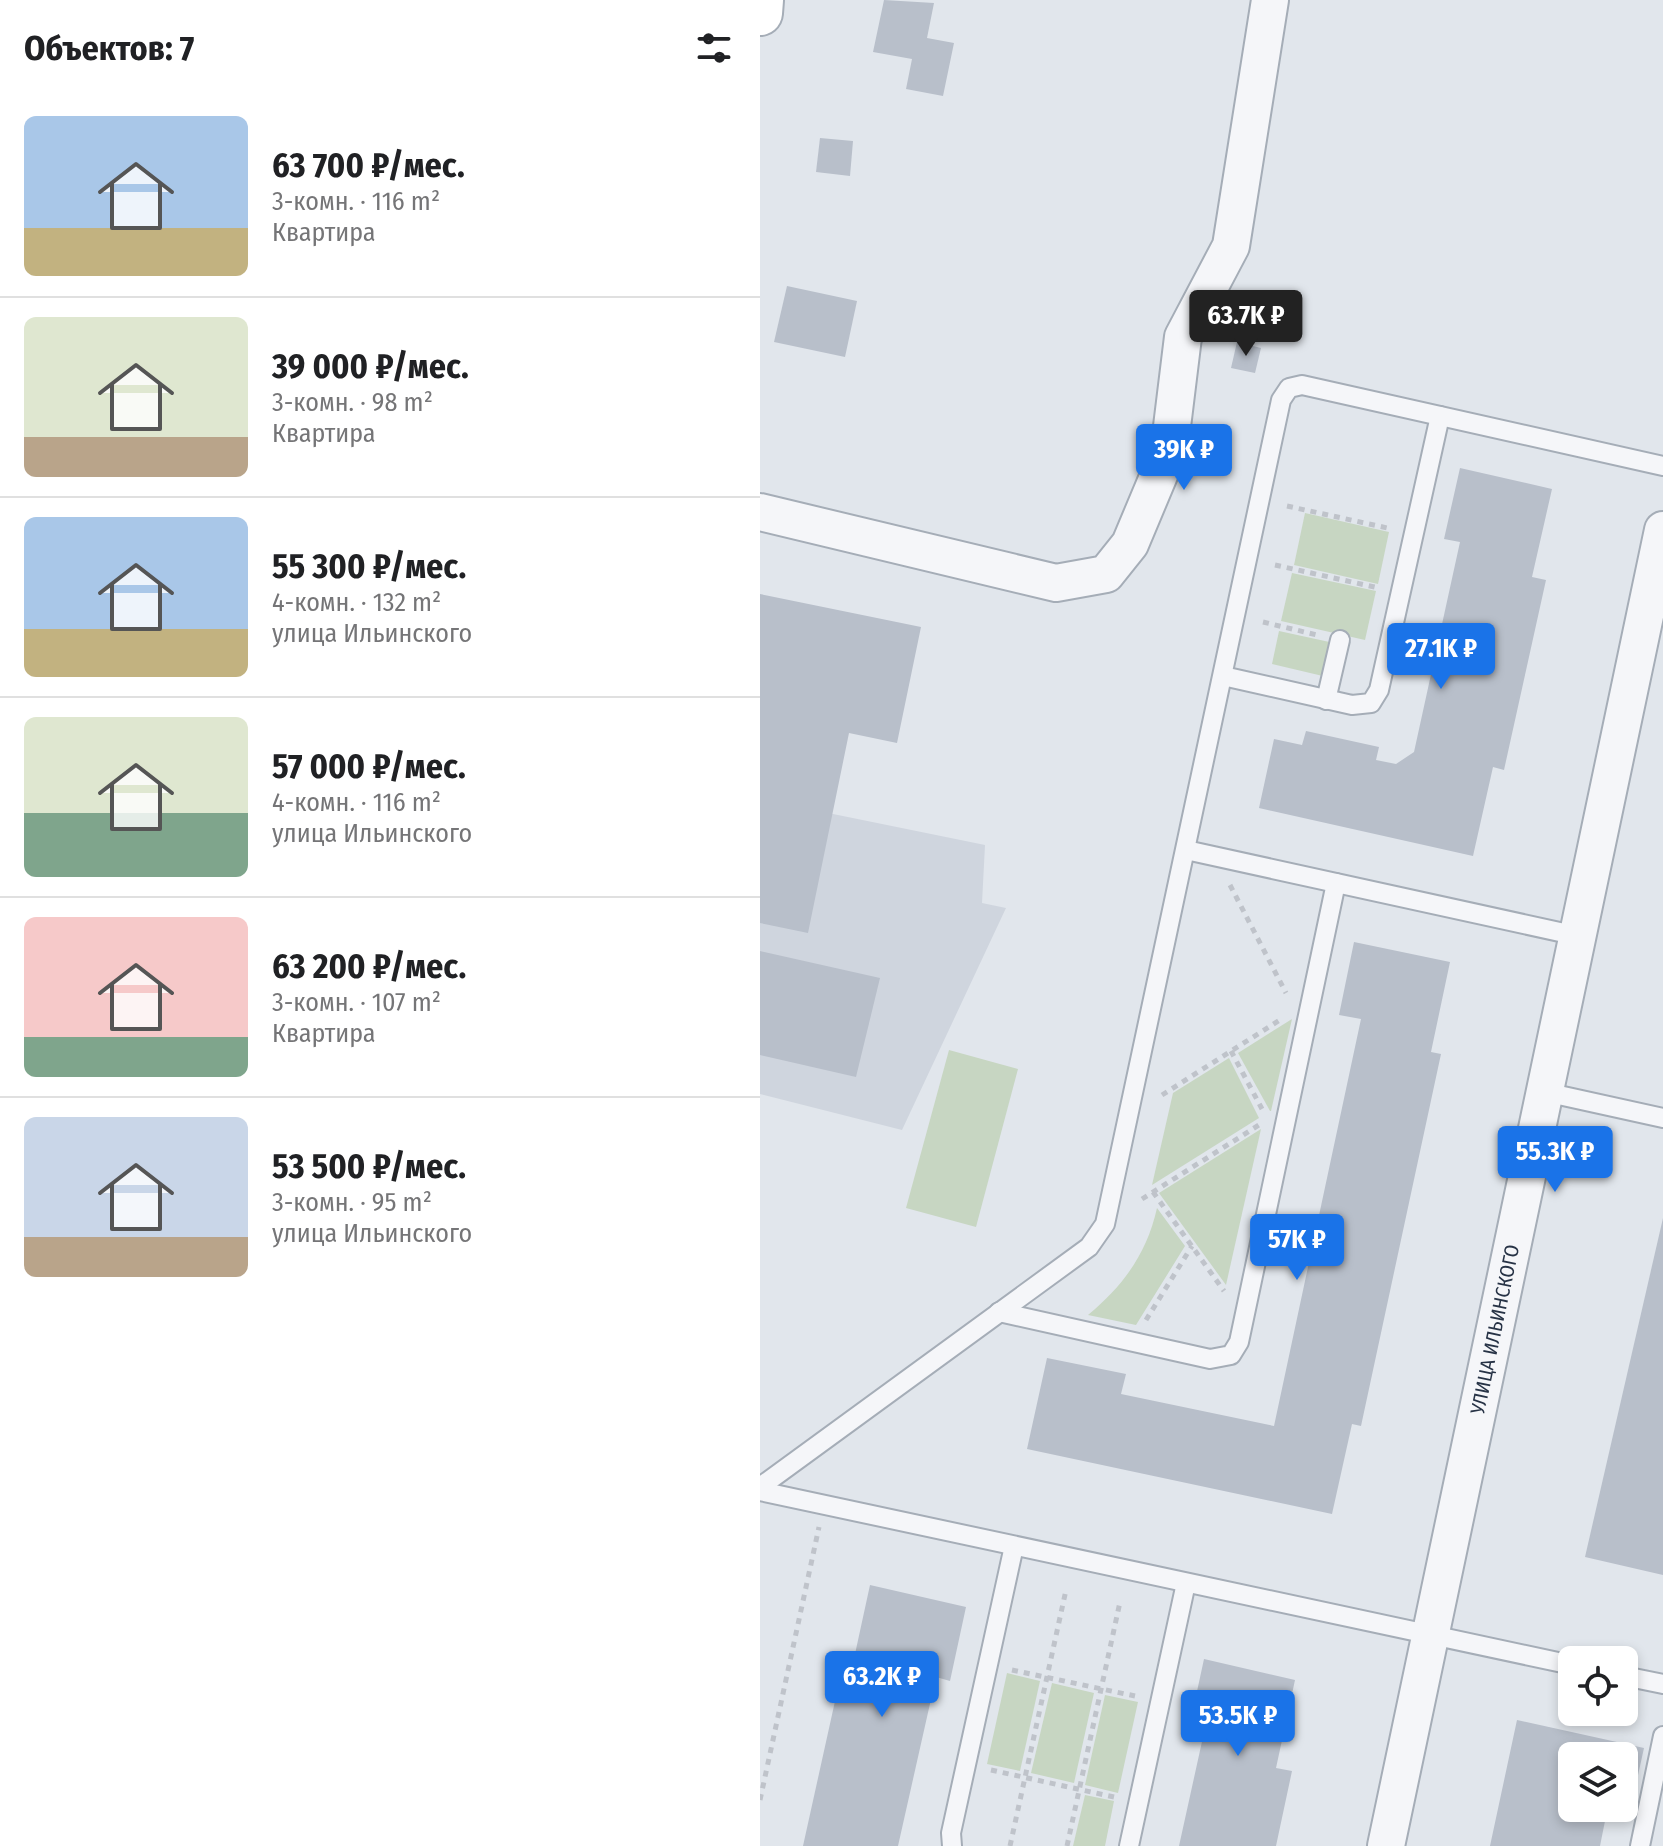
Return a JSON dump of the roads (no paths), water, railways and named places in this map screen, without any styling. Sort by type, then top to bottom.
[{"type":"street","points":[[760,13],[761,0]]},
{"type":"street","points":[[760,512],[1056,583],[1106,574],[1130,544],[1169,451],[1183,337],[1231,246],[1270,0]]},
{"type":"street","name":"УЛИЦА ИЛЬИНСКОГО","points":[[1386,1846],[1663,530]]},
{"type":"lane","points":[[760,1489],[1089,1247],[1105,1224],[1281,400],[1289,388],[1302,385],[1663,466]]},
{"type":"lane","points":[[1223,676],[1352,705],[1371,703],[1379,690],[1440,416]]},
{"type":"lane","points":[[1326,700],[1340,640]]},
{"type":"lane","points":[[1186,850],[1578,936]]},
{"type":"lane","points":[[999,1312],[1210,1359],[1231,1355],[1239,1342],[1336,883]]},
{"type":"lane","points":[[1545,1092],[1663,1118]]},
{"type":"lane","points":[[760,1489],[1558,1662]]},
{"type":"lane","points":[[952,1846],[951,1833],[1014,1546]]},
{"type":"lane","points":[[1129,1846],[1186,1583]]},
{"type":"lane","points":[[1638,1679],[1663,1684]]},
{"type":"lane","points":[[1640,1846],[1663,1736]]}]
